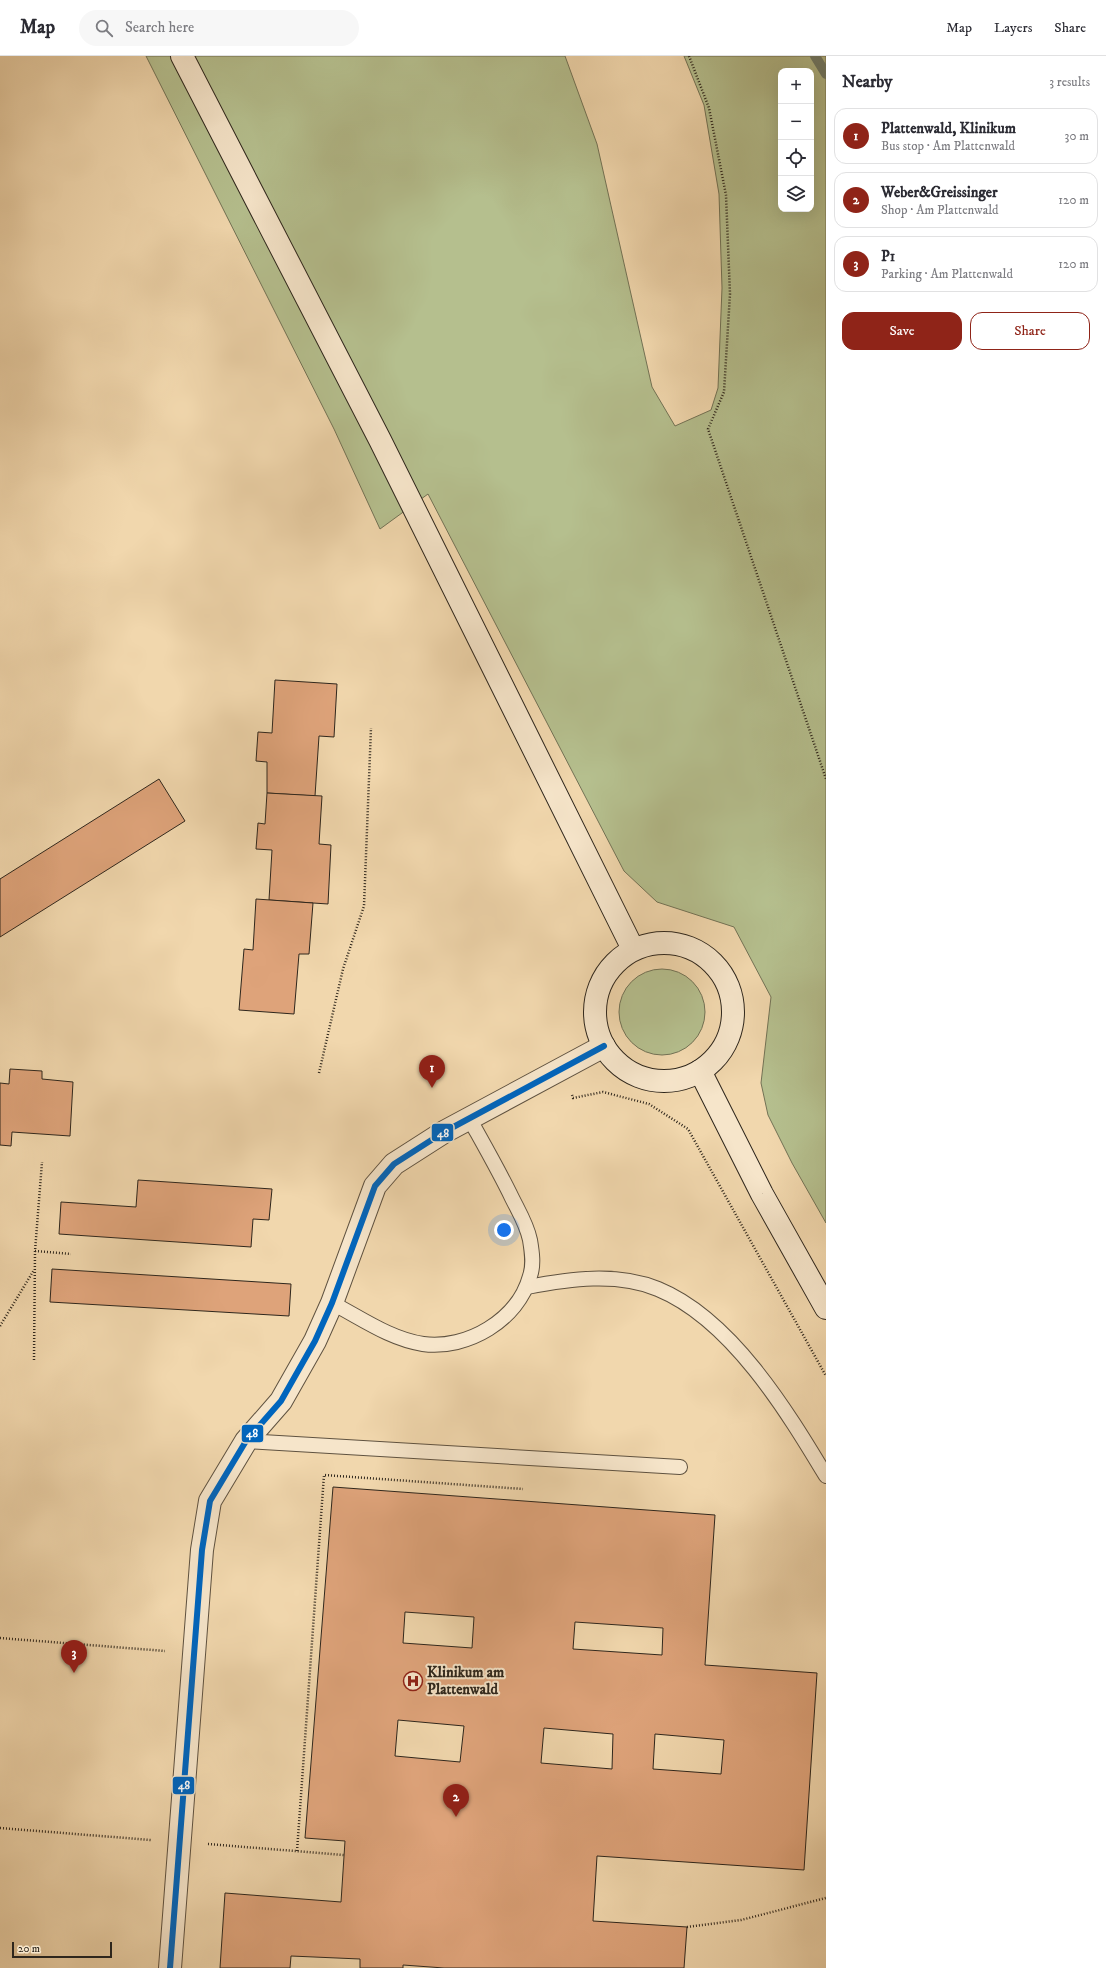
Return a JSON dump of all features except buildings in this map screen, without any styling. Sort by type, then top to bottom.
[{"type":"street","points":[[182,56],[384,447],[633,949]]},
{"type":"street","points":[[659,942],[681,944],[697,951],[711,961],[724,978],[732,1006],[730,1033],[723,1047],[712,1061],[700,1071],[677,1080],[659,1081],[644,1078],[627,1070],[614,1060],[604,1046],[595,1020],[596,995],[606,973],[620,958],[633,949],[659,942]]},
{"type":"street","points":[[170,1968],[202,1550],[210,1501],[246,1441],[281,1401],[315,1341],[332,1303],[376,1186],[394,1164],[469,1118],[604,1046]]},
{"type":"street","points":[[700,1071],[762,1194],[826,1308]]},
{"type":"lane","points":[[332,1303],[383,1330],[406,1340],[424,1344],[444,1345],[461,1342],[478,1335],[493,1326],[509,1312],[527,1287],[532,1266],[530,1239],[526,1225],[469,1118]]},
{"type":"lane","points":[[527,1287],[566,1280],[603,1278],[658,1289],[683,1303],[709,1322],[757,1371],[786,1411],[826,1476]]},
{"type":"lane","points":[[246,1441],[680,1467]]},
{"type":"path","points":[[689,56],[709,108],[726,195],[730,294],[724,392],[708,429],[826,779]]},
{"type":"path","points":[[319,1073],[343,969],[364,906],[371,728]]},
{"type":"path","points":[[558,1071],[573,1098],[603,1092],[649,1104],[688,1129],[826,1376]]},
{"type":"path","points":[[34,1360],[35,1251],[42,1162]]},
{"type":"path","points":[[35,1251],[71,1254]]},
{"type":"path","points":[[0,1326],[35,1270]]},
{"type":"path","points":[[297,1851],[324,1475],[523,1489]]},
{"type":"path","points":[[0,1638],[167,1651]]},
{"type":"path","points":[[0,1828],[344,1855]]},
{"type":"path","points":[[687,1927],[741,1920],[826,1898]]},
{"type":"green space","points":[[146,56],[565,56],[597,144],[652,387],[675,426],[711,410],[718,388],[722,288],[719,194],[704,105],[684,56],[826,56],[826,1223],[792,1163],[768,1115],[761,1083],[771,997],[734,927],[657,902],[624,871],[428,494],[380,529],[334,429]]},
{"type":"green space","points":[[662,969],[679,972],[693,981],[702,995],[705,1012],[702,1029],[693,1043],[679,1052],[662,1055],[645,1052],[631,1043],[622,1029],[619,1012],[622,995],[631,981],[645,972]]},
{"type":"waterway","points":[[815,56],[826,74]]},
{"type":"transit line","name":"48","points":[[170,1968],[202,1550],[210,1501],[246,1441],[281,1401],[315,1341],[332,1303],[375,1186],[394,1164],[444,1132],[604,1046]]},
{"type":"place","name":"Plattenwald, Klinikum","points":[[432,1088]]},
{"type":"place","name":"P1","points":[[74,1673]]},
{"type":"place","name":"Klinikum am Plattenwald","points":[[413,1681]]},
{"type":"place","name":"Weber&Greissinger","points":[[456,1817]]}]
